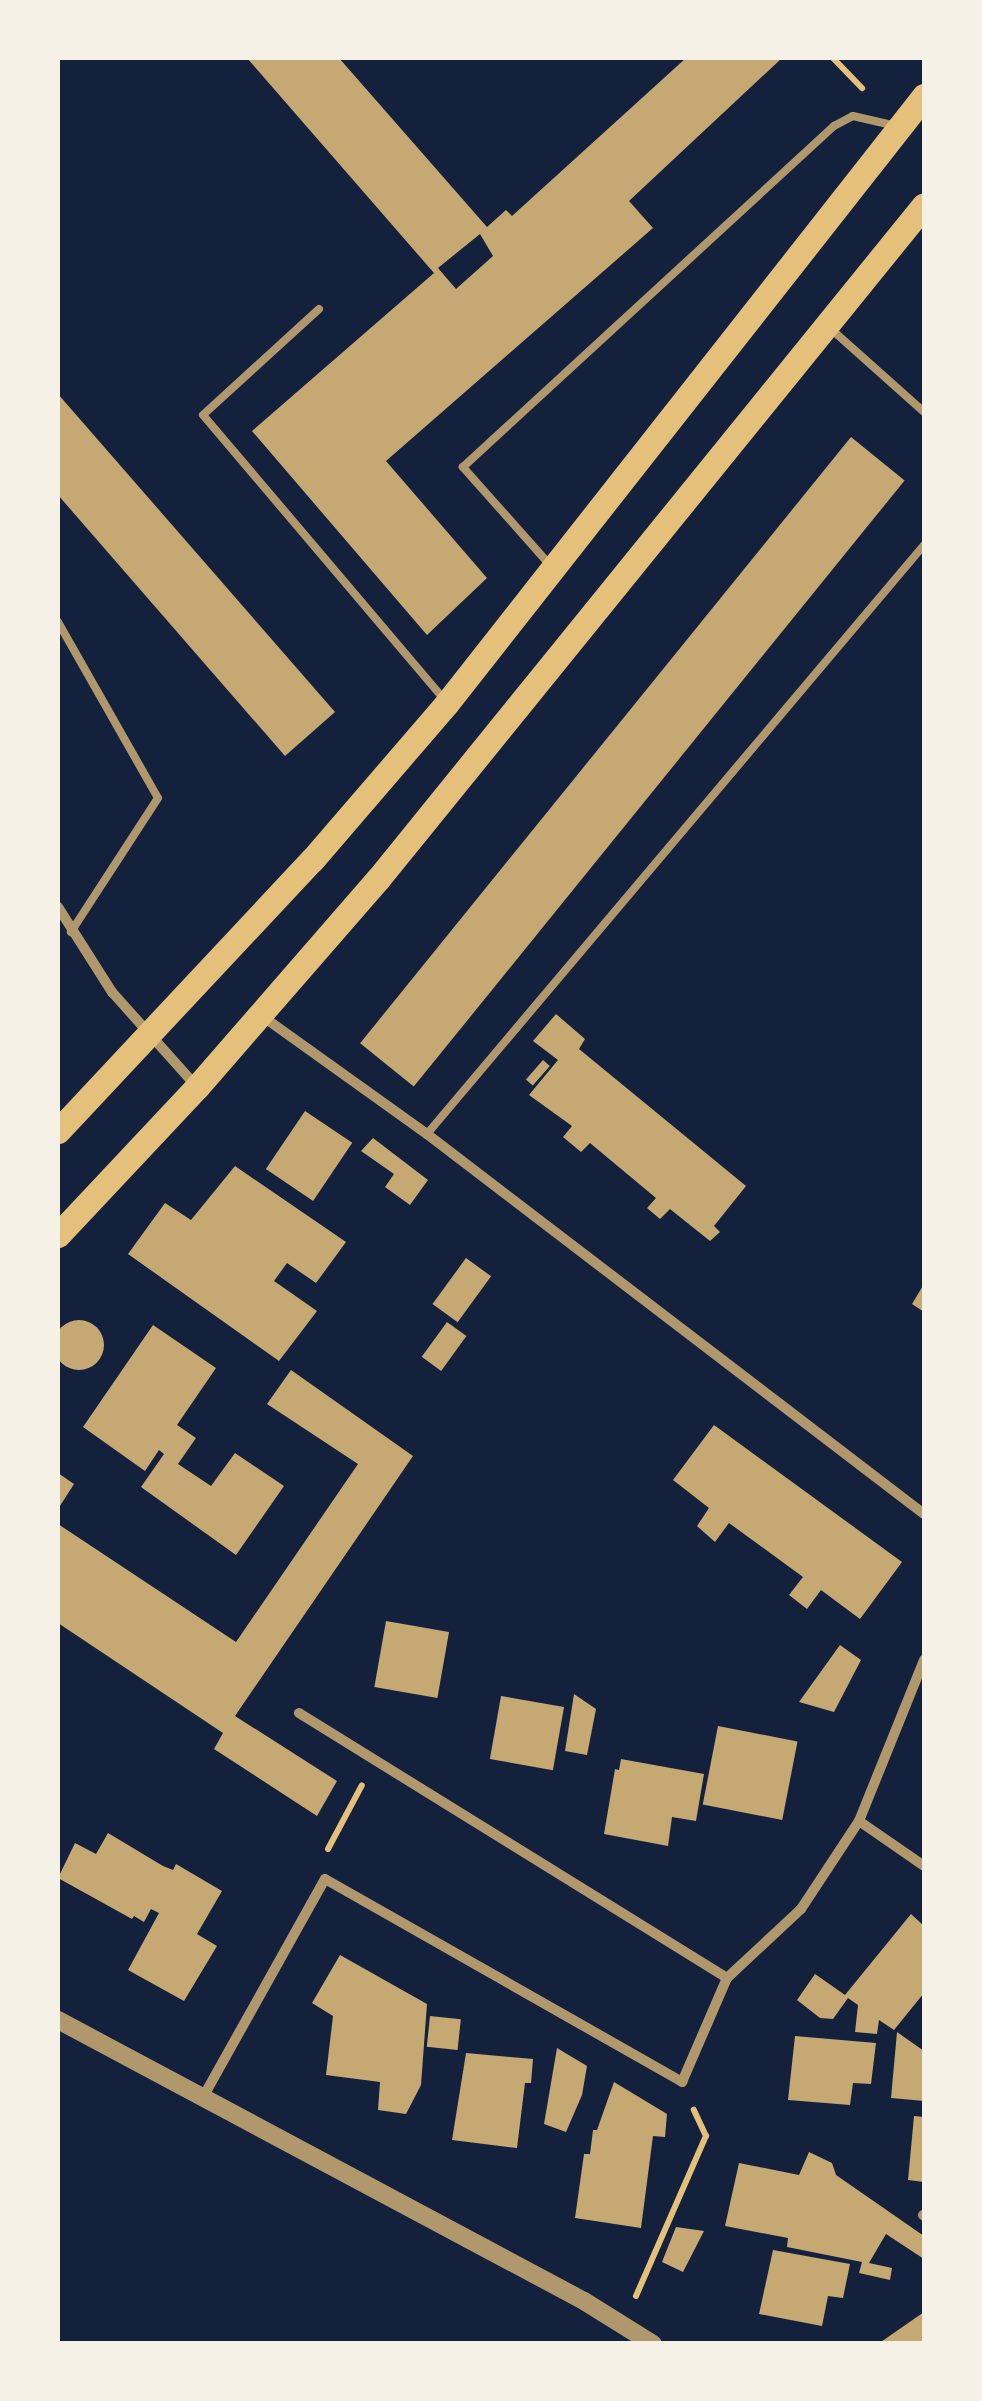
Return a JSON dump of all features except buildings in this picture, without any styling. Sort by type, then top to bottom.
[{"type":"main road","points":[[58,1131],[312,860],[447,703],[924,96]]},
{"type":"main road","points":[[58,1235],[197,1087],[378,879],[829,328],[924,205]]},
{"type":"street","points":[[58,907],[71,932],[148,1036],[197,1087]]},
{"type":"street","points":[[260,1015],[427,1134],[924,1514]]},
{"type":"street","points":[[202,2098],[325,1879],[682,2082],[727,1978],[800,1909],[859,1821],[924,1660]]},
{"type":"street","points":[[299,1714],[727,1978]]},
{"type":"street","points":[[859,1821],[924,1866]]},
{"type":"street","points":[[58,2020],[653,2344]]},
{"type":"lane","points":[[555,570],[463,467],[834,126],[852,116],[902,128]]},
{"type":"lane","points":[[319,310],[202,415],[447,703]]},
{"type":"lane","points":[[829,328],[924,412]]},
{"type":"lane","points":[[427,1134],[924,545]]},
{"type":"lane","points":[[58,622],[158,798],[71,932]]},
{"type":"path","points":[[325,1879],[324,1856],[374,1760]]},
{"type":"path","points":[[624,2325],[706,2136],[682,2082]]}]
